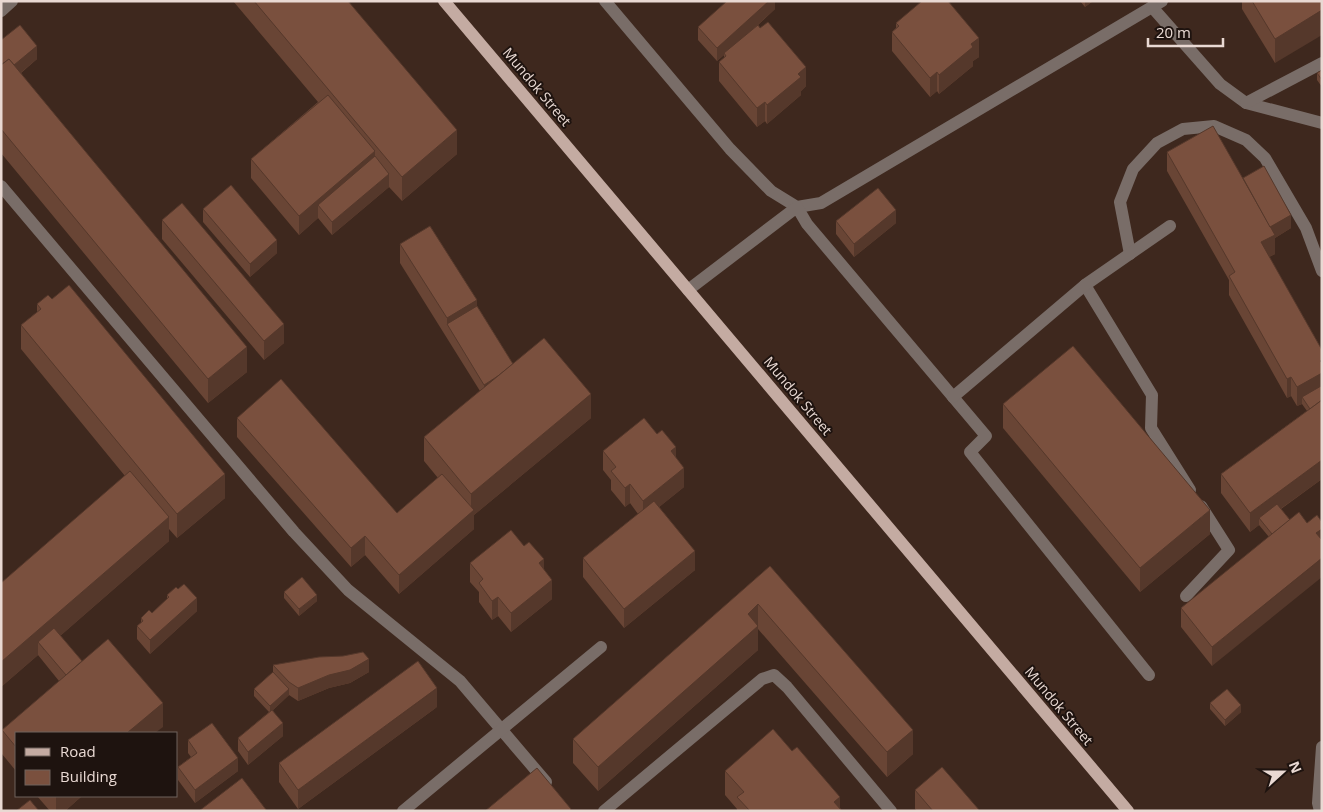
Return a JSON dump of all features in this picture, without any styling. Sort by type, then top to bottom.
[{"type":"main road","name":"Mundok Street","points":[[444,1],[1128,811]]},
{"type":"street","points":[[1,11],[12,1]]},
{"type":"street","points":[[605,1],[730,149],[771,191],[797,207],[807,224],[986,436],[970,452],[1148,675]]},
{"type":"street","points":[[688,290],[797,207],[821,203],[1157,4],[1220,84],[1246,103],[1322,123]]},
{"type":"street","points":[[1246,103],[1322,63]]},
{"type":"street","points":[[1130,254],[1120,202],[1132,169],[1157,143],[1183,128],[1214,126],[1246,140],[1266,158],[1306,228],[1322,271]]},
{"type":"street","points":[[1,186],[294,532],[348,590],[460,681],[552,789]]},
{"type":"street","points":[[954,397],[1085,285],[1170,226]]},
{"type":"street","points":[[1085,285],[1152,395],[1150,428],[1229,550],[1186,596]]},
{"type":"street","points":[[402,811],[601,647]]},
{"type":"street","points":[[604,811],[762,678],[774,675],[787,687],[890,811]]},
{"type":"street","points":[[1320,811],[1318,803],[1322,747]]},
{"type":"building","points":[[254,1],[348,1],[457,130],[402,177]]},
{"type":"building","points":[[727,1],[769,1],[717,48],[698,27]]},
{"type":"building","points":[[922,1],[948,1],[979,38],[971,44],[973,47],[939,75],[937,72],[930,78],[892,32],[899,26],[896,23]]},
{"type":"building","points":[[1252,1],[1322,1],[1322,10],[1275,39]]},
{"type":"building","points":[[768,22],[806,67],[798,74],[801,77],[767,105],[765,102],[757,108],[719,62],[726,56],[724,53],[758,25],[760,28]]},
{"type":"building","points":[[20,25],[37,46],[14,65],[9,59],[1,65],[1,40]]},
{"type":"building","points":[[9,59],[247,347],[208,379],[1,129],[1,65]]},
{"type":"building","points":[[1322,70],[1322,80],[1317,73]]},
{"type":"building","points":[[328,95],[375,151],[299,216],[251,159]]},
{"type":"building","points":[[1213,126],[1275,235],[1261,242],[1322,350],[1322,360],[1320,361],[1322,363],[1322,373],[1297,387],[1291,377],[1287,379],[1229,276],[1235,272],[1167,152]]},
{"type":"building","points":[[375,156],[389,174],[332,222],[318,205]]},
{"type":"building","points":[[1264,166],[1291,215],[1270,227],[1243,178]]},
{"type":"building","points":[[231,185],[277,240],[250,264],[203,209]]},
{"type":"building","points":[[878,188],[896,210],[854,244],[836,221]]},
{"type":"building","points":[[182,203],[284,324],[264,341],[162,220]]},
{"type":"building","points":[[430,226],[477,300],[447,318],[400,244]]},
{"type":"building","points":[[69,285],[225,474],[177,514],[21,325],[41,309],[37,304],[48,295],[52,299]]},
{"type":"building","points":[[477,306],[513,364],[484,385],[447,324]]},
{"type":"building","points":[[544,338],[591,394],[471,494],[424,437]]},
{"type":"building","points":[[1073,346],[1210,510],[1140,568],[1003,404]]},
{"type":"building","points":[[281,379],[397,513],[442,474],[474,510],[399,575],[365,536],[351,548],[237,418]]},
{"type":"building","points":[[1321,386],[1322,400],[1310,409],[1302,397]]},
{"type":"building","points":[[1322,400],[1322,460],[1250,513],[1221,474]]},
{"type":"building","points":[[644,418],[657,434],[662,430],[676,447],[671,451],[684,468],[643,501],[630,484],[625,488],[611,471],[616,467],[603,451]]},
{"type":"building","points":[[130,471],[169,517],[1,662],[1,583]]},
{"type":"building","points":[[654,501],[695,551],[624,609],[583,558]]},
{"type":"building","points":[[1277,504],[1290,520],[1272,534],[1259,518]]},
{"type":"building","points":[[1299,512],[1307,523],[1317,515],[1322,522],[1322,529],[1316,533],[1322,540],[1322,558],[1212,647],[1181,608]]},
{"type":"building","points":[[511,530],[524,546],[529,542],[544,559],[539,563],[552,580],[511,613],[498,597],[492,601],[479,583],[483,579],[470,563]]},
{"type":"building","points":[[770,566],[913,730],[887,752],[758,604],[748,614],[758,626],[598,767],[573,739]]},
{"type":"building","points":[[302,577],[317,595],[299,609],[284,592]]},
{"type":"building","points":[[184,584],[197,598],[150,640],[137,626],[143,621],[141,618],[149,610],[152,613],[169,597],[167,595],[176,587],[178,589]]},
{"type":"building","points":[[54,628],[82,661],[66,675],[38,642]]},
{"type":"building","points":[[108,639],[163,703],[128,732],[15,732],[15,746],[2,730]]},
{"type":"building","points":[[363,652],[369,659],[350,670],[329,675],[298,688],[289,682],[273,665],[319,657],[343,656]]},
{"type":"building","points":[[418,661],[437,688],[298,790],[279,763]]},
{"type":"building","points":[[273,672],[289,689],[270,706],[254,689]]},
{"type":"building","points":[[1227,689],[1241,705],[1225,720],[1210,703]]},
{"type":"building","points":[[272,710],[283,723],[248,752],[238,738]]},
{"type":"building","points":[[212,723],[238,758],[195,790],[178,767],[197,753],[188,740]]},
{"type":"building","points":[[773,729],[792,751],[797,747],[840,797],[834,802],[842,811],[750,811],[737,797],[744,792],[725,771]]},
{"type":"building","points":[[942,767],[980,811],[933,811],[915,790]]},
{"type":"building","points":[[537,768],[571,809],[569,811],[485,811]]},
{"type":"building","points":[[242,778],[267,811],[199,811]]},
{"type":"building","points":[[30,800],[39,811],[16,811]]}]
